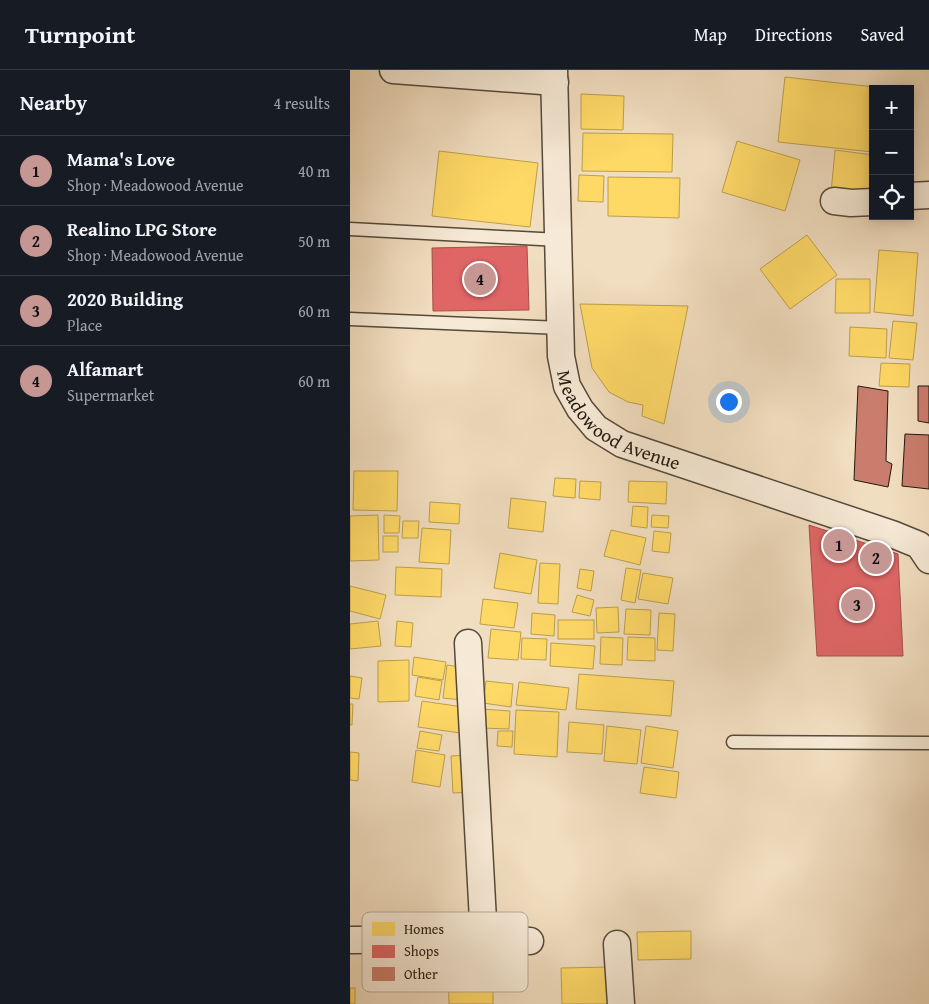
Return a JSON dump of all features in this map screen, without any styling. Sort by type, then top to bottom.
[{"type":"street","points":[[393,70],[555,76]]},
{"type":"street","name":"Meadowood Avenue","points":[[555,76],[561,356],[567,386],[580,409],[596,428],[622,444],[892,534],[919,545],[929,560]]},
{"type":"street","points":[[914,196],[929,195]]},
{"type":"street","points":[[834,201],[869,202]]},
{"type":"street","points":[[468,643],[483,912]]},
{"type":"street","points":[[617,944],[621,1004]]},
{"type":"lane","points":[[350,229],[559,240]]},
{"type":"lane","points":[[350,319],[561,328]]},
{"type":"lane","points":[[733,742],[929,743]]},
{"type":"building: Homes","points":[[785,77],[869,86],[869,152],[778,142]]},
{"type":"building: Homes","points":[[581,94],[624,96],[623,130],[581,129]]},
{"type":"building: Homes","points":[[583,133],[673,134],[672,172],[582,171]]},
{"type":"building: Homes","points":[[737,141],[800,160],[785,211],[722,192]]},
{"type":"building: Homes","points":[[835,150],[869,154],[869,198],[831,193]]},
{"type":"building: Homes","points":[[439,151],[538,163],[530,227],[432,216]]},
{"type":"building: Homes","points":[[579,175],[604,176],[603,202],[578,201]]},
{"type":"building: Homes","points":[[608,177],[680,178],[679,218],[608,216]]},
{"type":"building: Homes","points":[[807,235],[837,275],[790,309],[760,269]]},
{"type":"building: Homes","points":[[879,250],[918,253],[913,316],[874,312]]},
{"type":"building: Homes","points":[[836,279],[870,279],[870,313],[835,313]]},
{"type":"building: Homes","points":[[580,304],[688,306],[664,424],[642,416],[643,405],[628,402],[609,392],[592,368]]},
{"type":"building: Homes","points":[[893,321],[917,323],[913,360],[889,358]]},
{"type":"building: Homes","points":[[850,327],[887,329],[886,358],[849,356]]},
{"type":"building: Homes","points":[[881,363],[910,364],[909,387],[879,386]]},
{"type":"building: Homes","points":[[354,471],[398,471],[397,511],[353,510]]},
{"type":"building: Homes","points":[[555,478],[576,479],[575,498],[553,496]]},
{"type":"building: Homes","points":[[580,481],[601,482],[600,500],[579,498]]},
{"type":"building: Homes","points":[[629,481],[667,482],[666,504],[628,502]]},
{"type":"building: Homes","points":[[511,498],[546,502],[543,532],[508,528]]},
{"type":"building: Homes","points":[[430,502],[460,504],[459,524],[429,522]]},
{"type":"building: Homes","points":[[633,506],[648,507],[647,528],[631,526]]},
{"type":"building: Homes","points":[[378,515],[379,560],[350,561],[350,516]]},
{"type":"building: Homes","points":[[384,515],[400,516],[399,533],[384,533]]},
{"type":"building: Homes","points":[[652,515],[669,516],[668,528],[651,527]]},
{"type":"building: Homes","points":[[403,521],[419,521],[418,538],[402,538]]},
{"type":"building: Homes","points":[[422,528],[451,530],[449,564],[419,562]]},
{"type":"building: Homes","points":[[611,530],[646,538],[640,565],[604,556]]},
{"type":"building: Homes","points":[[654,531],[671,533],[669,553],[652,551]]},
{"type":"building: Homes","points":[[383,536],[398,536],[398,552],[383,552]]},
{"type":"building: Homes","points":[[500,553],[537,560],[531,594],[494,588]]},
{"type":"building: Homes","points":[[540,563],[560,564],[558,604],[538,603]]},
{"type":"building: Homes","points":[[396,567],[442,569],[441,597],[395,595]]},
{"type":"building: Homes","points":[[626,568],[641,570],[635,603],[621,600]]},
{"type":"building: Homes","points":[[580,569],[594,571],[591,591],[577,588]]},
{"type":"building: Homes","points":[[643,573],[673,578],[668,604],[638,599]]},
{"type":"building: Homes","points":[[350,586],[386,595],[380,619],[350,611]]},
{"type":"building: Homes","points":[[577,595],[594,600],[590,616],[572,612]]},
{"type":"building: Homes","points":[[483,599],[518,603],[514,628],[480,624]]},
{"type":"building: Homes","points":[[618,607],[619,632],[597,633],[596,608]]},
{"type":"building: Homes","points":[[626,609],[651,610],[650,635],[624,634]]},
{"type":"building: Homes","points":[[532,613],[555,615],[554,636],[531,634]]},
{"type":"building: Homes","points":[[659,613],[675,614],[673,651],[657,650]]},
{"type":"building: Homes","points":[[558,620],[594,620],[594,639],[558,639]]},
{"type":"building: Homes","points":[[378,621],[381,646],[350,649],[350,624]]},
{"type":"building: Homes","points":[[397,621],[413,623],[411,647],[395,646]]},
{"type":"building: Homes","points":[[491,629],[521,632],[518,660],[488,658]]},
{"type":"building: Homes","points":[[601,637],[623,638],[622,665],[600,664]]},
{"type":"building: Homes","points":[[628,637],[655,638],[655,661],[627,660]]},
{"type":"building: Homes","points":[[522,638],[547,639],[546,660],[521,659]]},
{"type":"building: Homes","points":[[551,643],[595,646],[593,669],[550,666]]},
{"type":"building: Homes","points":[[414,657],[446,662],[443,680],[412,675]]},
{"type":"building: Homes","points":[[409,660],[409,701],[378,702],[378,661]]},
{"type":"building: Homes","points":[[447,665],[467,668],[462,700],[443,698]]},
{"type":"building: Homes","points":[[579,674],[674,681],[671,716],[576,709]]},
{"type":"building: Homes","points":[[350,676],[362,678],[359,699],[350,698]]},
{"type":"building: Homes","points":[[418,677],[442,681],[439,700],[415,696]]},
{"type":"building: Homes","points":[[486,681],[513,684],[511,707],[483,703]]},
{"type":"building: Homes","points":[[519,682],[569,688],[566,710],[516,705]]},
{"type":"building: Homes","points":[[422,701],[463,707],[460,733],[418,727]]},
{"type":"building: Homes","points":[[350,704],[353,704],[352,725],[350,725]]},
{"type":"building: Homes","points":[[481,709],[510,711],[509,729],[481,728]]},
{"type":"building: Homes","points":[[516,710],[559,712],[557,757],[514,754]]},
{"type":"building: Homes","points":[[569,722],[604,725],[602,754],[567,752]]},
{"type":"building: Homes","points":[[607,726],[641,730],[637,764],[604,761]]},
{"type":"building: Homes","points":[[646,726],[678,731],[673,768],[641,763]]},
{"type":"building: Homes","points":[[420,731],[442,735],[439,751],[417,748]]},
{"type":"building: Homes","points":[[498,731],[513,731],[512,747],[497,746]]},
{"type":"building: Homes","points":[[416,750],[445,755],[440,787],[412,782]]},
{"type":"building: Homes","points":[[350,752],[359,753],[358,781],[350,780]]},
{"type":"building: Homes","points":[[470,755],[472,792],[453,793],[451,756]]},
{"type":"building: Homes","points":[[644,767],[679,772],[676,798],[640,793]]},
{"type":"building: Homes","points":[[691,931],[691,959],[638,960],[637,932]]},
{"type":"building: Homes","points":[[611,967],[612,1004],[562,1004],[561,968]]},
{"type":"building: Homes","points":[[350,988],[355,988],[355,1004],[350,1004]]},
{"type":"building: Homes","points":[[449,992],[493,992],[493,1004],[449,1004]]},
{"type":"building: Shops","points":[[527,246],[529,310],[433,311],[432,248]]},
{"type":"building: Shops","points":[[809,525],[898,554],[903,656],[817,656]]},
{"type":"building: Other","points":[[858,386],[888,391],[886,461],[892,464],[888,487],[854,480]]},
{"type":"building: Other","points":[[918,386],[929,386],[929,423],[918,421]]},
{"type":"building: Other","points":[[905,434],[929,435],[929,489],[902,486]]},
{"type":"place","name":"Alfamart","points":[[480,279]]},
{"type":"place","name":"Mama's Love","points":[[839,545]]},
{"type":"place","name":"Realino LPG Store","points":[[876,558]]},
{"type":"place","name":"2020 Building","points":[[857,605]]}]
